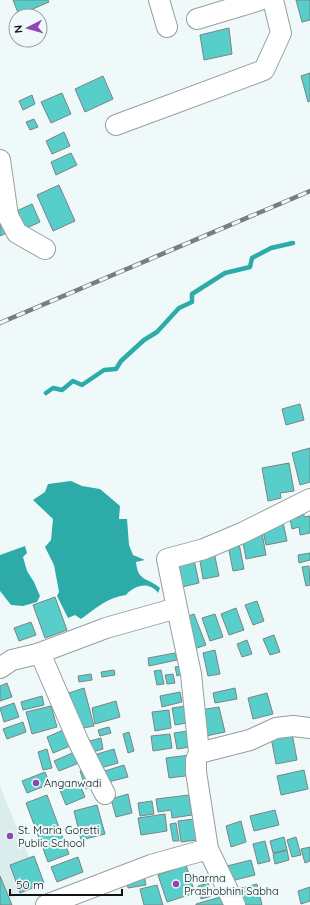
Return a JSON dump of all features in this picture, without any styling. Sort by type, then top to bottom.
[{"type":"street","points":[[158,0],[167,27]]},
{"type":"street","points":[[197,19],[260,0]]},
{"type":"street","points":[[116,125],[264,70],[281,33],[273,0]]},
{"type":"street","points":[[0,160],[8,216],[17,233],[45,249]]},
{"type":"street","points":[[235,905],[208,849],[196,772],[196,760],[199,753],[191,674],[167,559],[204,549],[242,533],[310,499]]},
{"type":"street","points":[[0,668],[12,660],[40,653],[106,628],[177,608]]},
{"type":"street","points":[[40,653],[79,743],[105,794]]},
{"type":"street","points":[[199,753],[250,740],[276,728],[293,726],[310,728]]},
{"type":"street","points":[[46,905],[78,899],[151,865],[208,849]]},
{"type":"shaded area","name":"St. Maria Goretti Public School","points":[[0,786],[41,886],[0,903]]},
{"type":"water","points":[[71,481],[82,486],[100,489],[120,506],[119,519],[127,519],[129,545],[133,555],[145,560],[136,562],[139,573],[141,576],[160,588],[158,593],[150,587],[138,587],[126,595],[113,598],[81,619],[75,615],[68,618],[57,596],[59,592],[54,565],[45,547],[51,540],[53,519],[33,500],[45,492],[48,484]]},
{"type":"water","points":[[25,546],[27,553],[23,557],[27,571],[40,596],[37,602],[23,606],[11,605],[0,591],[0,555]]},
{"type":"building","points":[[13,0],[48,0],[49,2],[35,8],[16,8]]},
{"type":"building","points":[[296,0],[310,0],[310,20],[302,22]]},
{"type":"building","points":[[229,28],[232,54],[204,60],[200,35]]},
{"type":"building","points":[[310,73],[310,101],[308,102],[301,76]]},
{"type":"building","points":[[103,76],[113,99],[85,112],[75,89]]},
{"type":"building","points":[[62,93],[71,114],[51,123],[41,102]]},
{"type":"building","points":[[32,95],[35,104],[23,110],[19,101]]},
{"type":"building","points":[[34,119],[38,127],[30,130],[26,122]]},
{"type":"building","points":[[64,132],[70,146],[52,154],[46,141]]},
{"type":"building","points":[[71,153],[77,165],[56,175],[51,162]]},
{"type":"building","points":[[59,185],[75,221],[53,231],[37,195]]},
{"type":"building","points":[[32,204],[40,222],[20,231],[12,213]]},
{"type":"building","points":[[0,216],[9,232],[0,236]]},
{"type":"building","points":[[300,404],[304,420],[286,425],[282,409]]},
{"type":"building","points":[[310,448],[310,482],[300,485],[292,453]]},
{"type":"building","points":[[289,463],[294,491],[280,493],[281,498],[268,501],[262,468]]},
{"type":"building","points":[[300,514],[304,514],[304,517],[310,516],[310,533],[300,535],[299,527],[292,529],[290,519],[300,517]]},
{"type":"building","points":[[283,522],[287,541],[266,545],[262,526]]},
{"type":"building","points":[[262,533],[266,555],[246,559],[242,537]]},
{"type":"building","points":[[238,538],[244,569],[233,571],[227,540]]},
{"type":"building","points":[[214,552],[219,576],[203,579],[199,555]]},
{"type":"building","points":[[310,553],[310,560],[299,563],[298,555]]},
{"type":"building","points":[[193,555],[199,583],[182,587],[177,558]]},
{"type":"building","points":[[309,566],[310,585],[306,586],[302,567]]},
{"type":"building","points":[[55,597],[67,630],[45,638],[33,605]]},
{"type":"building","points":[[257,601],[264,621],[253,625],[245,605]]},
{"type":"building","points":[[236,608],[244,630],[229,635],[221,614]]},
{"type":"building","points":[[194,614],[206,645],[194,649],[183,618]]},
{"type":"building","points":[[215,614],[223,637],[210,641],[202,618]]},
{"type":"building","points":[[31,622],[36,635],[19,641],[14,628]]},
{"type":"building","points":[[274,635],[280,652],[270,655],[263,639]]},
{"type":"building","points":[[247,640],[252,654],[242,657],[237,644]]},
{"type":"building","points":[[215,650],[220,674],[208,676],[203,653]]},
{"type":"building","points":[[175,653],[177,660],[149,666],[148,658]]},
{"type":"building","points":[[180,666],[182,674],[177,676],[175,667]]},
{"type":"building","points":[[114,670],[115,675],[102,677],[101,672]]},
{"type":"building","points":[[161,670],[164,684],[157,685],[154,671]]},
{"type":"building","points":[[91,674],[92,680],[79,682],[78,676]]},
{"type":"building","points":[[173,674],[175,683],[167,684],[165,675]]},
{"type":"building","points":[[7,683],[12,697],[0,701],[0,686]]},
{"type":"building","points":[[84,688],[94,726],[78,729],[69,693]]},
{"type":"building","points":[[235,688],[237,699],[215,703],[213,693]]},
{"type":"building","points":[[180,692],[182,702],[162,707],[160,696]]},
{"type":"building","points":[[267,693],[273,714],[253,719],[248,698]]},
{"type":"building","points":[[42,696],[44,705],[23,710],[21,702]]},
{"type":"building","points":[[116,701],[120,717],[95,724],[92,708]]},
{"type":"building","points":[[14,703],[19,717],[4,722],[0,708]]},
{"type":"building","points":[[51,706],[57,727],[32,734],[26,712]]},
{"type":"building","points":[[185,706],[187,723],[175,725],[172,708]]},
{"type":"building","points":[[219,707],[225,732],[206,736],[200,710]]},
{"type":"building","points":[[169,710],[171,728],[155,731],[152,712]]},
{"type":"building","points":[[23,722],[26,732],[7,739],[3,729]]},
{"type":"building","points":[[109,727],[111,733],[100,736],[98,730]]},
{"type":"building","points":[[68,728],[75,744],[53,753],[47,737]]},
{"type":"building","points":[[291,728],[297,760],[276,764],[270,732]]},
{"type":"building","points":[[188,731],[190,747],[177,749],[174,733]]},
{"type":"building","points":[[129,732],[134,751],[128,753],[123,734]]},
{"type":"building","points":[[170,734],[172,748],[153,751],[151,736]]},
{"type":"building","points":[[101,738],[103,749],[89,753],[86,742]]},
{"type":"building","points":[[47,749],[52,768],[43,770],[38,752]]},
{"type":"building","points":[[114,749],[118,763],[97,769],[94,755]]},
{"type":"building","points":[[79,750],[84,761],[59,771],[54,761]]},
{"type":"building","points":[[190,755],[193,775],[169,778],[166,758]]},
{"type":"building","points":[[124,765],[128,777],[108,782],[105,771]]},
{"type":"building","points":[[89,767],[97,786],[86,789],[80,771]]},
{"type":"building","points":[[304,770],[308,789],[281,795],[277,776]]},
{"type":"building","name":"Anganwadi","points":[[45,772],[50,784],[27,793],[22,781]]},
{"type":"building","points":[[78,780],[85,797],[66,805],[59,788]]},
{"type":"building","points":[[128,794],[132,813],[116,817],[111,799]]},
{"type":"building","points":[[47,795],[69,854],[48,862],[26,803]]},
{"type":"building","points":[[189,795],[192,815],[172,818],[171,810],[158,812],[156,799]]},
{"type":"building","points":[[152,801],[154,814],[140,816],[138,803]]},
{"type":"building","points":[[97,805],[105,834],[81,840],[74,811]]},
{"type":"building","points":[[275,810],[279,825],[254,831],[250,816]]},
{"type":"building","points":[[165,814],[167,831],[141,835],[138,818]]},
{"type":"building","points":[[194,819],[197,840],[181,842],[178,821]]},
{"type":"building","points":[[241,821],[246,842],[231,847],[226,826]]},
{"type":"building","points":[[176,823],[179,841],[173,841],[170,824]]},
{"type":"building","points":[[284,837],[287,850],[273,853],[270,841]]},
{"type":"building","points":[[296,837],[301,855],[292,857],[287,840]]},
{"type":"building","points":[[265,841],[270,861],[258,864],[253,844]]},
{"type":"building","points":[[310,847],[310,861],[305,863],[301,849]]},
{"type":"building","points":[[287,850],[289,860],[275,864],[273,854]]},
{"type":"building","points":[[34,856],[44,883],[20,893],[10,865]]},
{"type":"building","points":[[78,857],[83,872],[57,882],[51,867]]},
{"type":"building","points":[[251,860],[255,875],[231,881],[227,866]]},
{"type":"building","name":"Dharma Prashobhini Sabha","points":[[186,865],[195,893],[167,902],[158,875]]},
{"type":"building","points":[[144,875],[146,885],[128,888],[126,878]]},
{"type":"building","points":[[0,876],[12,905],[0,905]]},
{"type":"building","points":[[208,883],[212,896],[201,899],[198,886]]},
{"type":"building","points":[[257,884],[262,905],[242,905],[238,889]]},
{"type":"building","points":[[157,885],[163,905],[144,905],[140,889]]},
{"type":"building","points":[[310,887],[310,901],[301,904],[298,891]]},
{"type":"building","points":[[220,897],[223,905],[196,905],[196,904]]},
{"type":"waterway","points":[[46,393],[53,388],[62,390],[73,381],[82,385],[104,370],[116,369],[121,361],[144,340],[157,332],[179,308],[192,302],[192,294],[225,273],[250,267],[252,258],[271,248],[293,243]]},
{"type":"railway","points":[[0,323],[310,191]]},
{"type":"place","name":"Anganwadi","points":[[36,783]]},
{"type":"place","name":"St. Maria Goretti Public School","points":[[10,836]]},
{"type":"place","name":"Dharma Prashobhini Sabha","points":[[176,884]]}]
